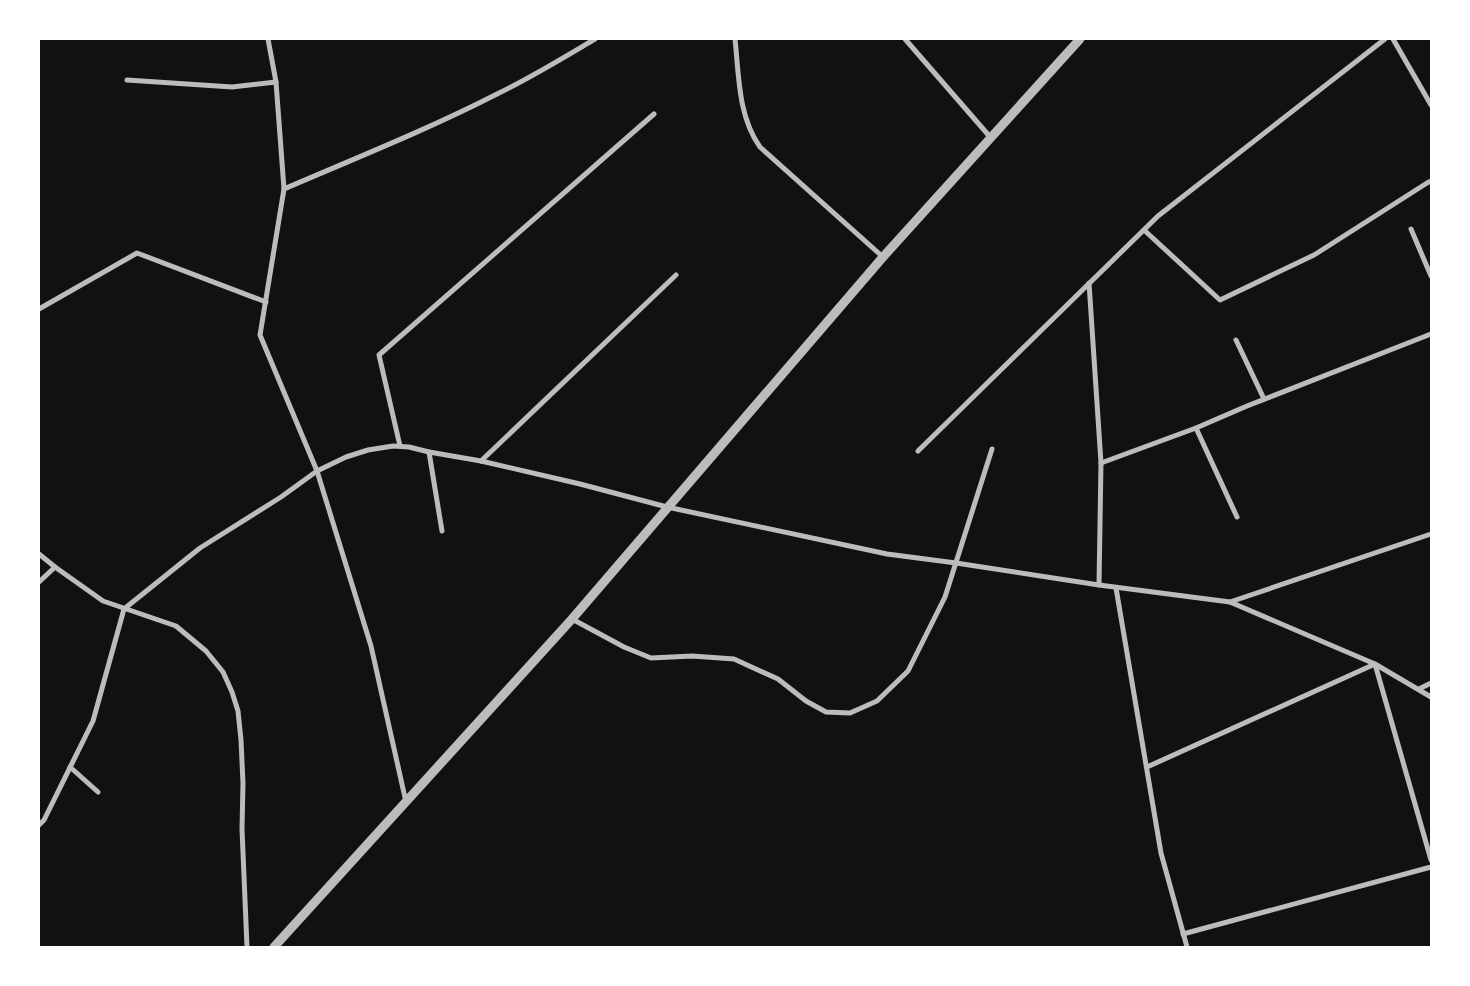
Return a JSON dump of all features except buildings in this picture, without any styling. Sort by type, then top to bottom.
[{"type":"street","points":[[268,39],[276,82],[284,189],[260,335],[317,471],[371,646],[406,802]]},
{"type":"street","points":[[284,189],[499,93],[595,39]]},
{"type":"street","points":[[735,39],[740,91],[750,132],[755,140],[760,147],[884,257]]},
{"type":"street","points":[[905,39],[991,138]]},
{"type":"street","points":[[274,947],[572,619],[884,257],[1080,39]]},
{"type":"street","points":[[918,451],[1158,216],[1385,39]]},
{"type":"street","points":[[1393,39],[1431,105]]},
{"type":"street","points":[[127,80],[232,86],[276,82]]},
{"type":"street","points":[[400,446],[379,355],[654,114]]},
{"type":"street","points":[[1144,230],[1220,300],[1314,255],[1426,183],[1431,182]]},
{"type":"street","points":[[1411,229],[1431,276]]},
{"type":"street","points":[[39,309],[137,253],[266,302]]},
{"type":"street","points":[[481,461],[676,275]]},
{"type":"street","points":[[1089,283],[1101,463],[1098,585]]},
{"type":"street","points":[[1101,463],[1196,428],[1264,399],[1431,334]]},
{"type":"street","points":[[1236,340],[1264,399]]},
{"type":"street","points":[[1196,428],[1236,516]]},
{"type":"street","points":[[39,825],[44,820],[93,721],[124,609],[200,548],[281,497],[317,471],[346,457],[386,447],[400,446],[481,461],[667,507],[887,554],[1116,588],[1230,602],[1375,664],[1431,697]]},
{"type":"street","points":[[572,619],[624,647],[651,658],[692,656],[734,660],[778,679],[806,701],[826,712],[850,713],[877,701],[908,671],[945,597],[992,449]]},
{"type":"street","points":[[429,452],[442,531]]},
{"type":"street","points":[[1230,602],[1431,534]]},
{"type":"street","points":[[39,554],[103,601],[176,626],[206,651],[223,672],[238,711],[241,740],[243,783],[242,829],[247,947]]},
{"type":"street","points":[[39,582],[55,567]]},
{"type":"street","points":[[1116,588],[1161,853],[1187,947]]},
{"type":"street","points":[[1147,767],[1375,664]]},
{"type":"street","points":[[1375,664],[1431,860]]},
{"type":"street","points":[[1419,689],[1431,683]]},
{"type":"street","points":[[70,767],[98,792]]},
{"type":"street","points":[[1183,934],[1431,867]]}]
